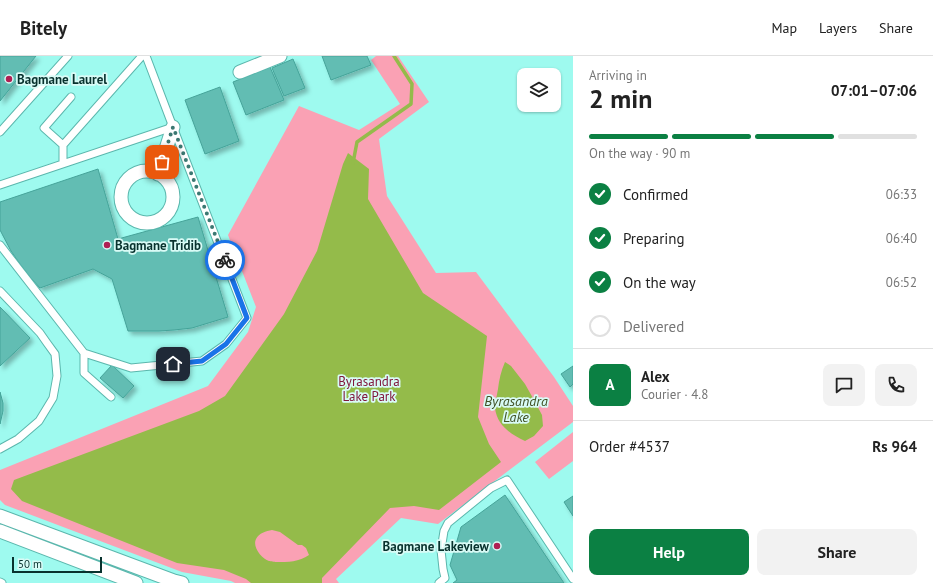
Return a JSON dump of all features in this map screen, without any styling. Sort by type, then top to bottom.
[{"type":"street","points":[[240,72],[280,56]]},
{"type":"street","points":[[158,174],[173,127]]},
{"type":"street","points":[[0,516],[182,583]]},
{"type":"street","points":[[0,531],[136,583]]},
{"type":"lane","points":[[0,132],[68,56]]},
{"type":"lane","points":[[63,163],[63,145],[142,56]]},
{"type":"lane","points":[[0,245],[84,353],[130,368],[202,361],[226,344],[247,318],[146,56]]},
{"type":"lane","points":[[63,145],[44,128],[71,98]]},
{"type":"lane","points":[[0,185],[173,127]]},
{"type":"lane","points":[[0,291],[40,333],[55,354],[57,376],[53,398],[39,421],[18,439],[0,449]]},
{"type":"lane","points":[[84,353],[84,373],[111,397]]},
{"type":"lane","points":[[439,583],[445,578],[441,550],[444,531],[448,523],[491,488],[507,480],[573,579]]},
{"type":"green space","name":"Byrasandra Lake","points":[[376,56],[398,56],[429,102],[379,139],[387,196],[436,273],[476,272],[554,377],[573,406],[573,422],[438,524],[401,518],[336,579],[339,583],[235,583],[182,572],[5,505],[0,500],[0,470],[208,386],[248,332],[256,307],[228,235],[299,106],[359,130],[400,104],[371,60]]},
{"type":"green space","points":[[573,432],[573,461],[549,479],[535,462]]},
{"type":"water","name":"Byrasandra Lake","points":[[348,153],[369,169],[368,199],[423,293],[487,336],[478,417],[489,444],[501,462],[439,510],[414,506],[390,508],[322,578],[322,583],[251,583],[246,579],[224,570],[177,563],[22,501],[11,489],[14,480],[199,411],[225,396],[284,314],[317,251],[343,164]],"holes":[[[270,530],[280,532],[298,545],[302,545],[306,548],[309,555],[289,562],[275,562],[263,558],[255,546],[257,537]]]},
{"type":"water","name":"Byrasandra Lake","points":[[505,362],[511,366],[525,384],[542,415],[543,426],[534,436],[525,441],[509,432],[501,424],[496,414],[495,408],[500,376]]},
{"type":"building","name":"Bagmane Laurel","points":[[0,56],[36,56],[0,101]]},
{"type":"building","points":[[322,56],[367,56],[371,65],[331,80]]},
{"type":"building","points":[[293,59],[305,88],[284,96],[272,68]]},
{"type":"building","points":[[270,67],[284,100],[246,115],[233,82]]},
{"type":"building","points":[[220,87],[239,141],[205,154],[185,100]]},
{"type":"building","name":"Bagmane Tridib","points":[[98,169],[118,239],[198,217],[228,317],[192,328],[159,331],[128,331],[112,279],[93,269],[40,288],[30,277],[11,251],[0,230],[0,202]]},
{"type":"building","points":[[0,307],[30,338],[0,366]]},
{"type":"building","points":[[112,365],[134,386],[123,398],[100,378]]},
{"type":"building","points":[[573,366],[573,384],[570,387],[561,374]]},
{"type":"building","points":[[0,392],[3,403],[3,411],[0,424]]},
{"type":"building","name":"Bagmane Lakeview","points":[[505,495],[564,583],[453,583],[457,580],[450,565],[461,527]]},
{"type":"building","points":[[573,496],[573,516],[564,502]]},
{"type":"waterway","points":[[353,163],[357,142],[411,104],[412,84],[394,56]]},
{"type":"way so far","points":[[162,162],[173,127],[225,260]]},
{"type":"place","name":"Bagmane Laurel","points":[[9,79]]},
{"type":"place","name":"Bagmane Tridib","points":[[107,245]]},
{"type":"place","name":"Bagmane Lakeview","points":[[497,546]]},
{"type":"route","points":[[173,364],[202,361],[226,344],[247,318],[225,260]]},
{"type":"park label","name":"Byrasandra Lake Park","points":[[369,388]]}]
